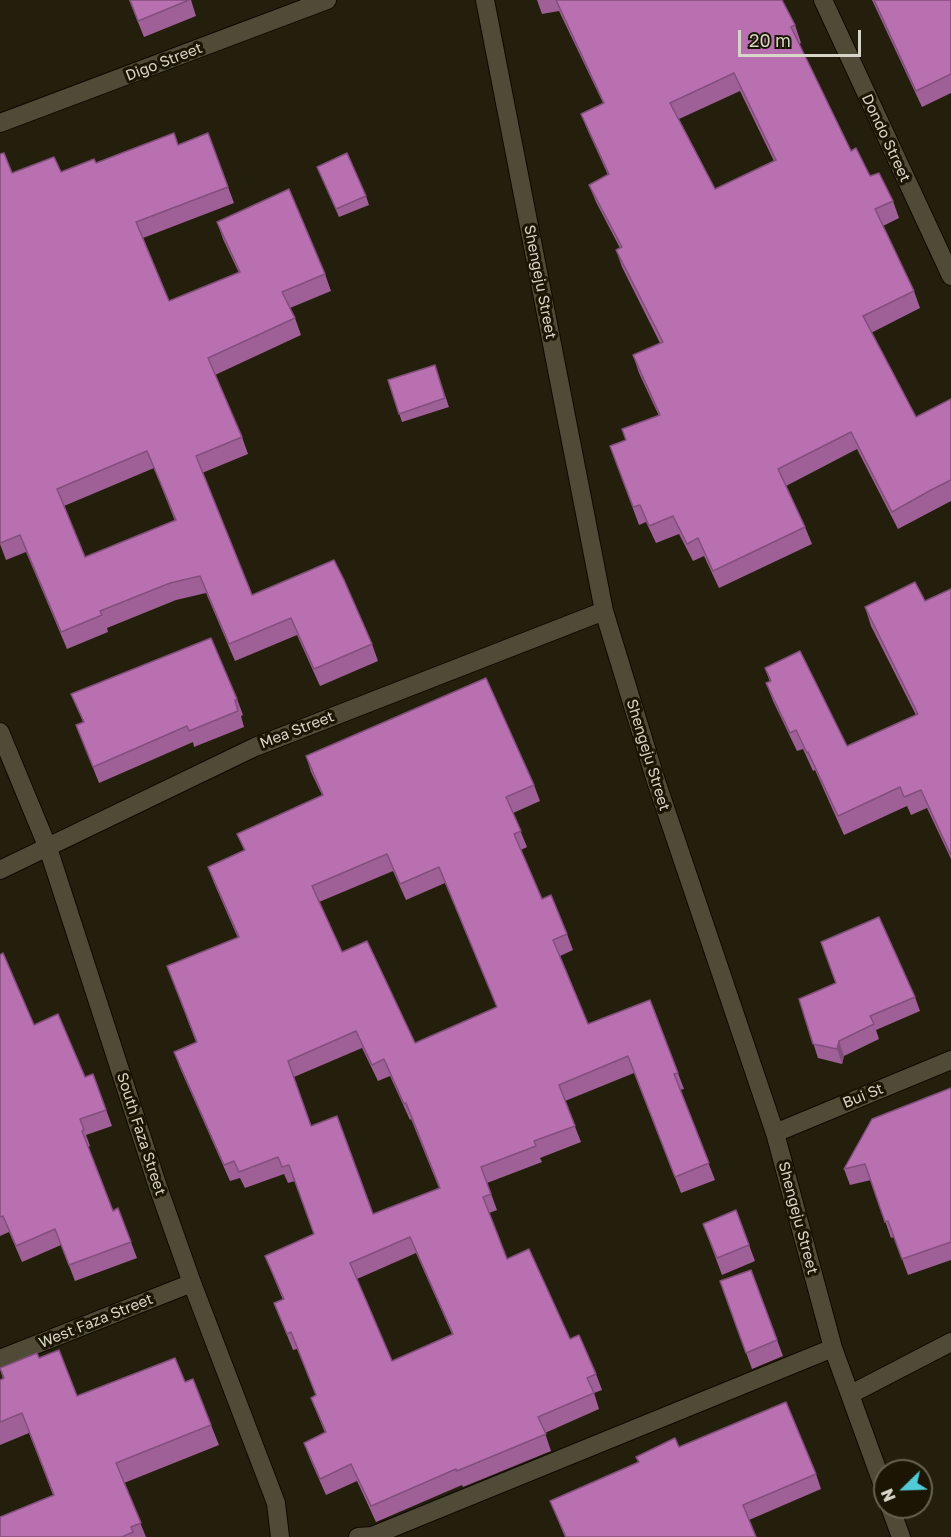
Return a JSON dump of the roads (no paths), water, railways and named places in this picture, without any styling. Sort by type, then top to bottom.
[{"type":"street","name":"Digo Street","points":[[0,123],[327,0]]},
{"type":"street","name":"Shengeju Street","points":[[485,0],[604,611],[656,782],[775,1132],[833,1348],[874,1459]]},
{"type":"street","name":"Dondo Street","points":[[823,0],[951,276]]},
{"type":"street","name":"Mea Street","points":[[0,870],[255,747],[604,611]]},
{"type":"street","name":"South Faza Street","points":[[0,732],[48,848],[157,1184],[276,1503],[280,1537]]},
{"type":"street","name":"Bui St","points":[[775,1132],[951,1060]]},
{"type":"street","name":"West Faza Street","points":[[0,1359],[192,1282]]},
{"type":"street","points":[[851,1394],[951,1342]]},
{"type":"street","points":[[358,1537],[383,1532],[833,1348]]},
{"type":"street","points":[[894,1519],[901,1537]]}]
